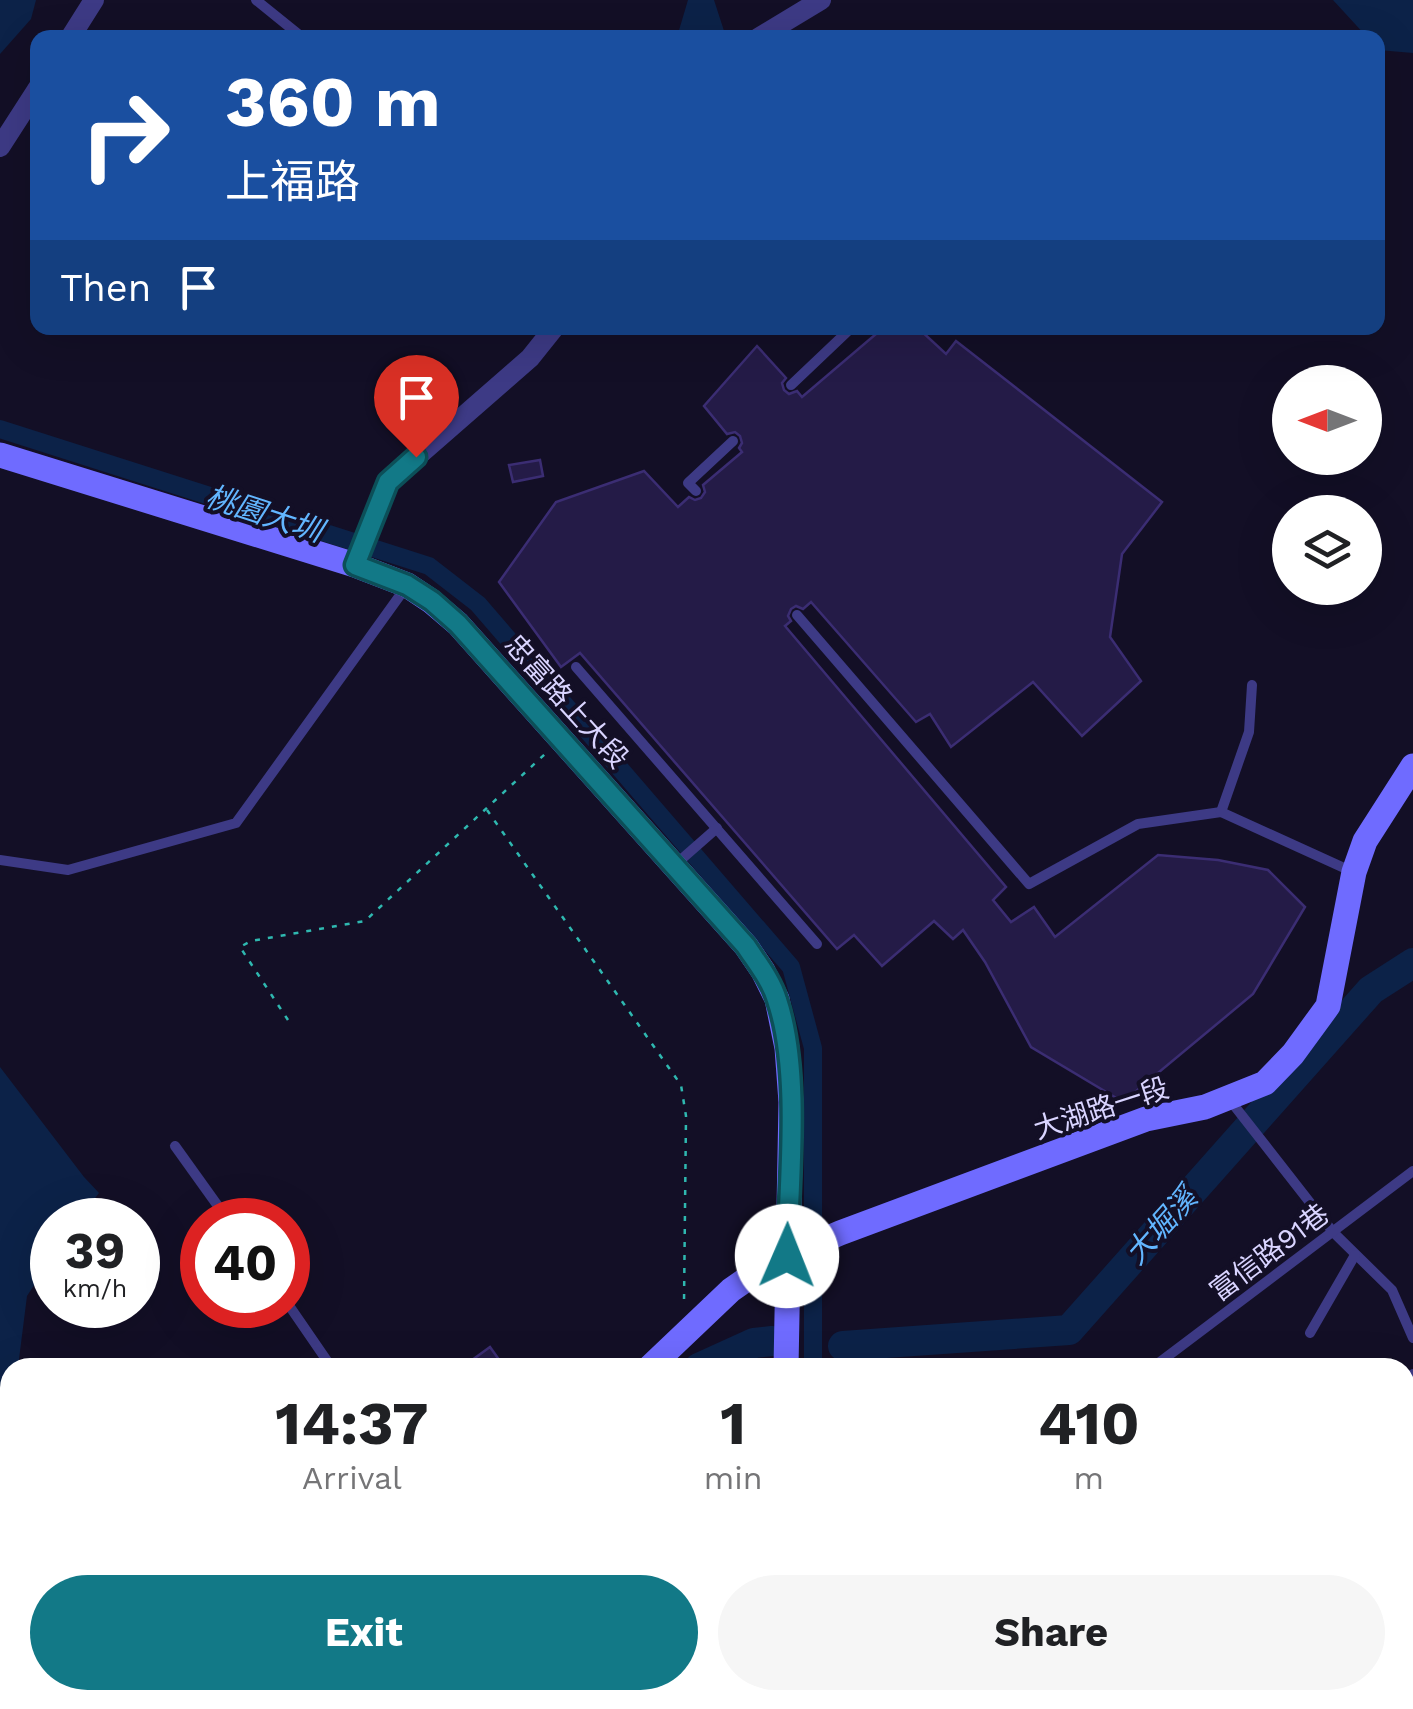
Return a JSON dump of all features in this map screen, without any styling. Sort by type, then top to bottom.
[{"type":"street","points":[[75,30],[94,0]]},
{"type":"street","points":[[771,30],[822,0]]},
{"type":"street","points":[[0,147],[30,100]]},
{"type":"street","points":[[357,560],[388,482],[530,358],[548,335]]},
{"type":"street","name":"忠富路上大段","points":[[0,455],[357,560],[407,585],[458,624],[676,864],[746,946],[777,998],[787,1048],[797,1251],[784,1358]]},
{"type":"street","name":"大湖路一段","points":[[660,1358],[732,1290],[764,1267],[797,1251],[1146,1119],[1205,1107],[1266,1082],[1328,1006],[1354,872],[1365,841],[1413,766]]},
{"type":"lane","points":[[256,0],[293,30]]},
{"type":"lane","points":[[791,385],[844,335]]},
{"type":"lane","points":[[696,491],[688,483],[733,441]]},
{"type":"lane","points":[[0,860],[68,870],[236,823],[407,585]]},
{"type":"lane","points":[[796,615],[1029,884],[1138,824],[1220,812],[1354,872]]},
{"type":"lane","points":[[576,666],[817,944]]},
{"type":"lane","points":[[1220,812],[1249,732],[1252,685]]},
{"type":"lane","points":[[676,864],[716,828]]},
{"type":"lane","points":[[1229,1098],[1333,1232],[1392,1290],[1413,1338]]},
{"type":"lane","points":[[176,1146],[213,1198]]},
{"type":"lane","name":"富信路91巷","points":[[1165,1358],[1413,1171]]},
{"type":"lane","points":[[1310,1334],[1355,1255]]},
{"type":"lane","points":[[304,1328],[325,1358]]},
{"type":"path","points":[[288,1020],[240,947],[251,941],[365,920],[560,739]]},
{"type":"path","points":[[487,810],[681,1085],[686,1116],[684,1335]]},
{"type":"water","points":[[0,0],[36,0],[31,19],[0,54]]},
{"type":"water","points":[[688,0],[714,0],[724,30],[679,30]]},
{"type":"water","points":[[1333,0],[1413,0],[1413,53],[1385,51],[1385,30],[1361,30]]},
{"type":"water","points":[[0,1067],[99,1193],[95,1198],[30,1198],[30,1291],[19,1358],[0,1358]]},
{"type":"building","points":[[875,335],[926,335],[946,354],[956,341],[1162,502],[1122,554],[1110,637],[1141,681],[1082,736],[1033,682],[951,747],[930,714],[916,722],[811,602],[803,609],[791,609],[791,621],[785,626],[1006,887],[993,900],[1011,922],[1034,907],[1055,937],[1158,855],[1218,860],[1268,870],[1305,907],[1253,994],[1123,1102],[1031,1047],[963,930],[953,939],[934,921],[882,966],[854,935],[837,949],[580,653],[561,667],[499,582],[556,502],[644,471],[678,507],[689,497],[701,498],[705,492],[703,485],[742,452],[740,436],[735,432],[727,434],[704,406],[757,346],[786,378],[782,383],[784,390],[789,394],[797,391],[802,397]]},
{"type":"building","points":[[540,460],[543,476],[513,482],[509,465]]},
{"type":"building","points":[[490,1347],[498,1358],[475,1358]]},
{"type":"waterway","name":"桃園大圳","points":[[0,429],[429,566],[478,604],[791,967],[813,1048],[813,1358]]},
{"type":"waterway","name":"大堀溪","points":[[843,1346],[1069,1330],[1371,990],[1413,963]]},
{"type":"waterway","name":"大堀溪","points":[[721,1358],[754,1343],[772,1341]]},
{"type":"route","points":[[416,457],[388,482],[355,565],[407,585],[458,624],[746,946],[763,972],[777,998],[787,1048],[791,1102],[787,1256]]}]
